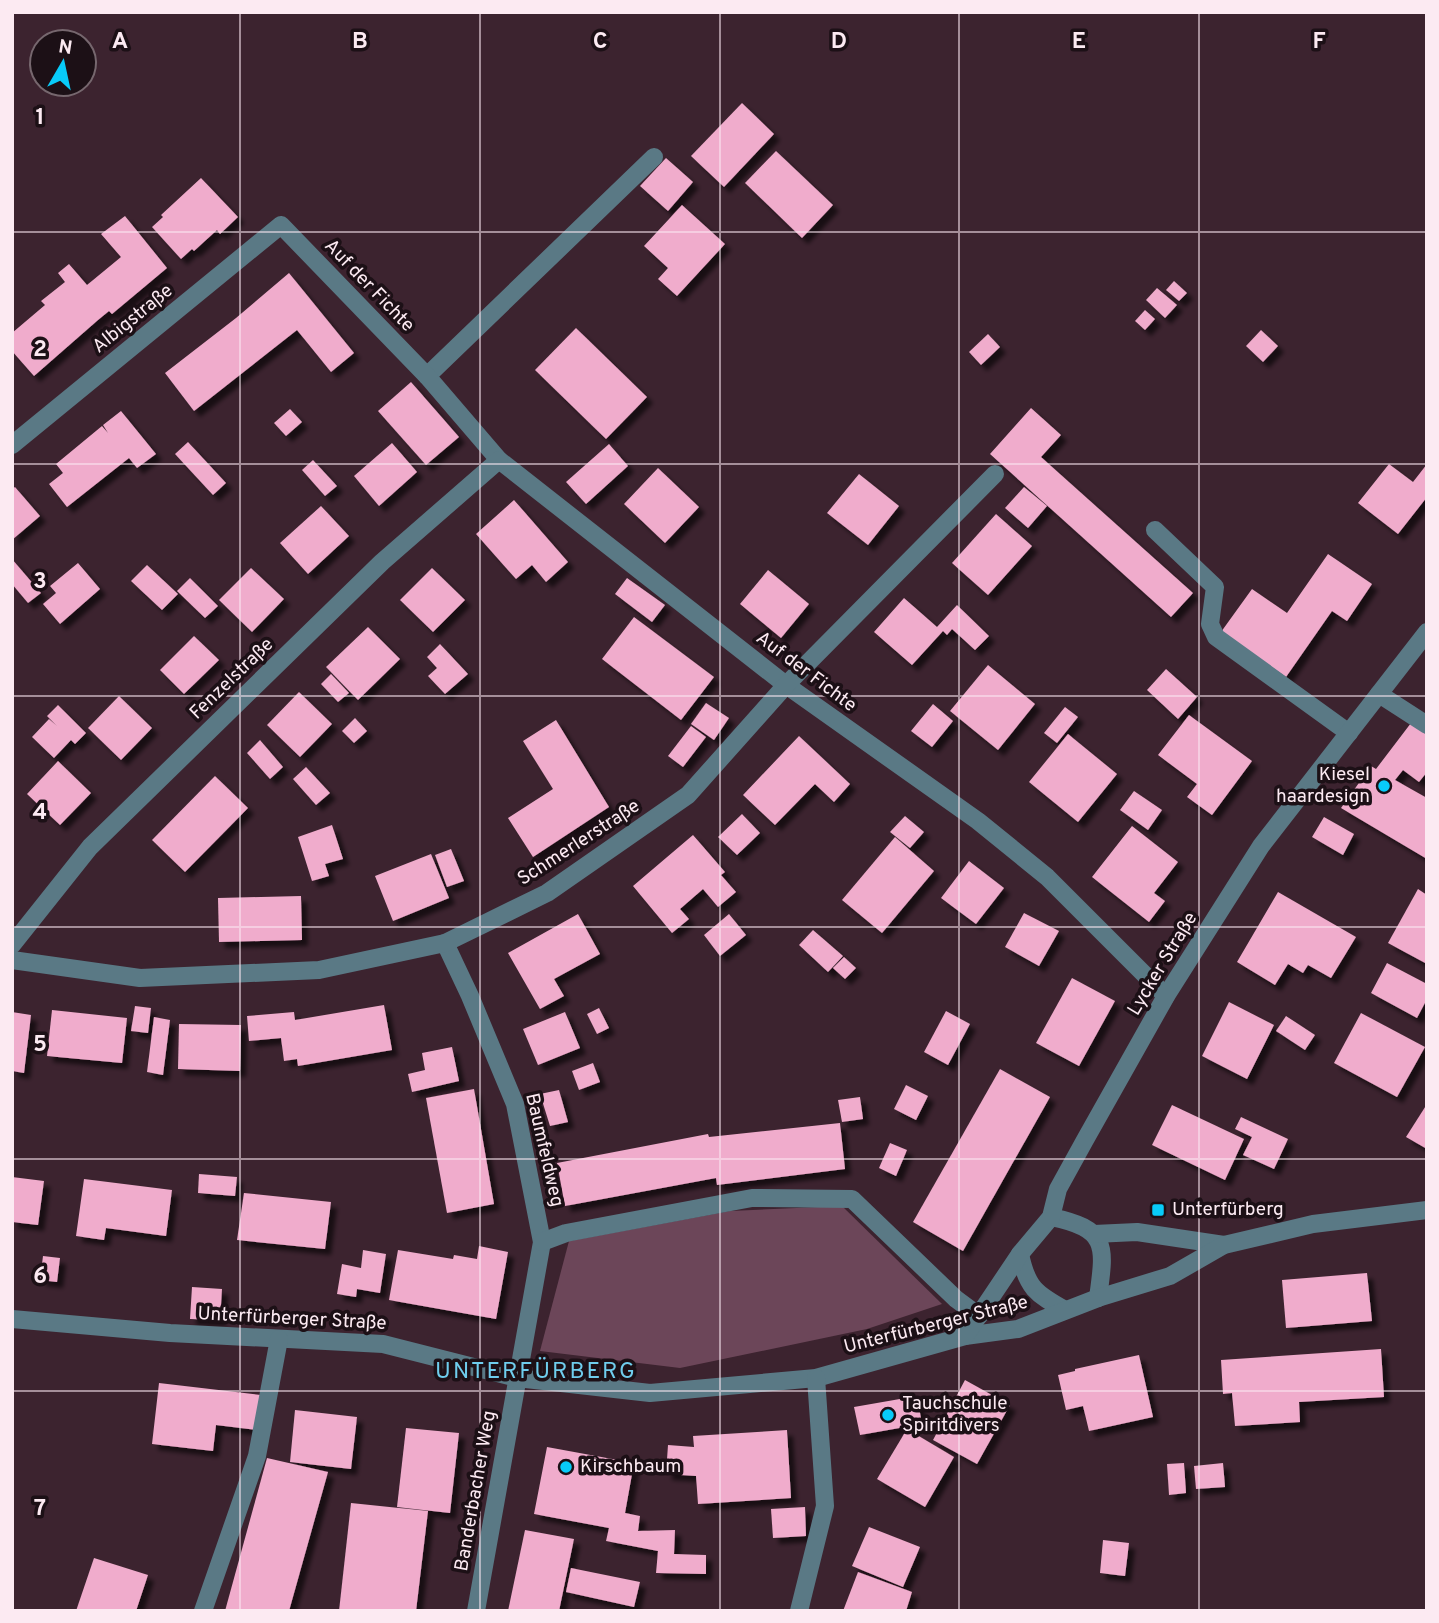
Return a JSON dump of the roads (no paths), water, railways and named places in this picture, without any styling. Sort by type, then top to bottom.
[{"type":"street","points":[[426,376],[654,157]]},
{"type":"street","name":"Auf der Fichte","points":[[281,225],[426,376],[499,460],[786,685],[978,821],[1037,869],[1167,996]]},
{"type":"street","name":"Albigstraße","points":[[12,445],[281,225]]},
{"type":"street","name":"Fenzelstraße","points":[[12,946],[90,847],[382,562],[499,460]]},
{"type":"street","name":"Schmerlerstraße","points":[[12,960],[140,978],[319,970],[445,943],[547,893],[688,796],[786,685],[995,474]]},
{"type":"street","points":[[1155,530],[1215,587],[1210,624],[1216,638],[1349,733]]},
{"type":"street","name":"Lycker Straße","points":[[965,1336],[1020,1254],[1051,1217],[1058,1189],[1167,996],[1261,846],[1427,632]]},
{"type":"street","points":[[1379,694],[1427,725]]},
{"type":"street","name":"Baumfeldweg","points":[[445,943],[515,1104],[542,1242],[517,1378]]},
{"type":"street","name":"Unterfürberger Straße","points":[[542,1242],[566,1233],[752,1198],[852,1199],[956,1298],[979,1316]]},
{"type":"street","name":"Unterfürberger Straße","points":[[12,1319],[170,1333],[383,1343],[517,1378],[650,1393],[816,1378],[965,1336],[1018,1329],[1098,1298],[1171,1276],[1224,1245],[1313,1224],[1427,1210]]},
{"type":"street","name":"Unterfürberger Straße","points":[[1051,1217],[1072,1222],[1094,1234],[1138,1232],[1224,1245]]},
{"type":"street","points":[[1094,1234],[1102,1246],[1103,1259],[1098,1298]]},
{"type":"street","name":"Unterfürberger Straße","points":[[1020,1254],[1025,1276],[1037,1294],[1065,1310]]},
{"type":"street","points":[[203,1611],[257,1456],[279,1339]]},
{"type":"street","name":"Banderbacher Weg","points":[[476,1611],[517,1378]]},
{"type":"street","points":[[799,1611],[825,1506],[816,1378]]},
{"type":"place","name":"Kiesel haardesign","points":[[1384,786]]},
{"type":"place","name":"Unterfürberg","points":[[1158,1210]]},
{"type":"place","name":"Tauchschule Spiritdivers","points":[[888,1415]]},
{"type":"place","name":"Kirschbaum","points":[[566,1467]]},
{"type":"district","name":"UNTERFÜRBERG","points":[[536,1372]]}]
